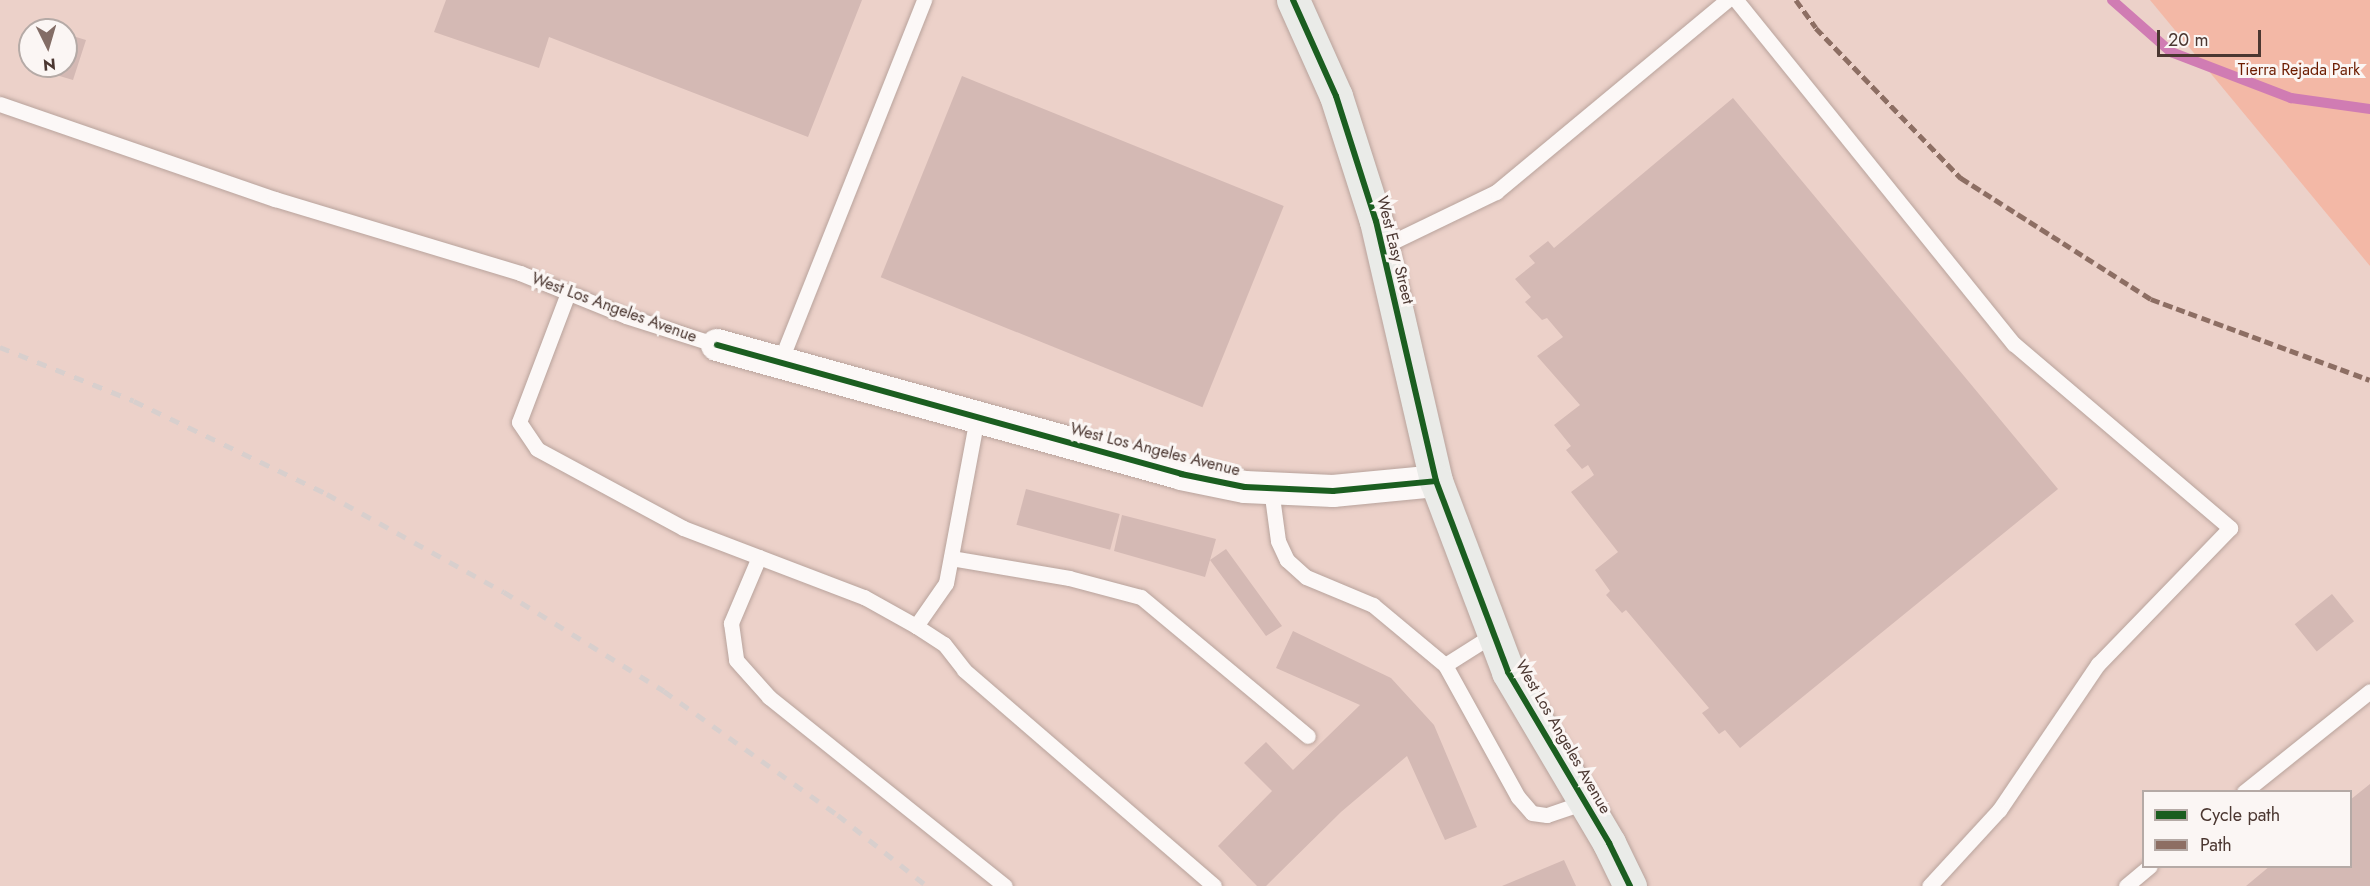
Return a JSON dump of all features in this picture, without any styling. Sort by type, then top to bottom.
[{"type":"street","name":"West Easy Street","points":[[1293,0],[1336,96],[1382,247],[1436,481]]},
{"type":"street","name":"West Los Angeles Avenue","points":[[717,345],[1181,474],[1271,489],[1333,491],[1436,481],[1508,672],[1585,802],[1630,886]]},
{"type":"lane","points":[[780,362],[924,0]]},
{"type":"lane","points":[[1382,247],[1496,192],[1611,100],[1727,0]]},
{"type":"lane","points":[[1737,0],[2014,344],[2230,528],[2098,664],[1999,810],[1929,886]]},
{"type":"lane","name":"West Los Angeles Avenue","points":[[0,104],[275,199],[520,273],[568,293],[717,345]]},
{"type":"lane","points":[[568,293],[519,422],[537,449],[682,528],[864,597],[944,644],[964,670],[1214,886]]},
{"type":"lane","points":[[916,626],[946,583],[977,417]]},
{"type":"lane","points":[[1271,489],[1278,541],[1287,560],[1306,577],[1373,605],[1445,665],[1518,797],[1532,813],[1547,815],[1585,802]]},
{"type":"lane","points":[[759,557],[731,623],[736,660],[769,697],[1005,886]]},
{"type":"lane","points":[[951,558],[1069,578],[1141,597],[1308,736]]},
{"type":"lane","points":[[1445,665],[1494,634]]},
{"type":"lane","points":[[2246,790],[2370,691]]},
{"type":"lane","points":[[2126,886],[2149,868]]},
{"type":"green space","name":"Tierra Rejada Park","points":[[2150,0],[2370,0],[2370,266]]},
{"type":"building","points":[[446,0],[862,0],[808,137],[549,37],[539,68],[434,32]]},
{"type":"building","points":[[78,38],[86,40],[78,65]]},
{"type":"building","points":[[962,76],[1284,206],[1202,407],[881,277]]},
{"type":"building","points":[[1733,98],[2058,489],[1740,748],[1725,730],[1719,734],[1702,713],[1709,708],[1626,610],[1622,613],[1606,595],[1610,591],[1595,570],[1618,552],[1571,492],[1594,475],[1588,465],[1582,469],[1566,450],[1571,446],[1554,425],[1580,405],[1537,356],[1563,337],[1547,318],[1542,320],[1525,302],[1531,297],[1515,279],[1535,263],[1529,256],[1548,241],[1554,248]]},
{"type":"building","points":[[1026,489],[1120,514],[1110,550],[1016,525]]},
{"type":"building","points":[[1122,515],[1216,539],[1205,577],[1114,551]]},
{"type":"building","points":[[1226,549],[1282,626],[1266,636],[1210,560]]},
{"type":"building","points":[[2332,594],[2354,621],[2317,651],[2295,624]]},
{"type":"building","points":[[1293,631],[1391,678],[1434,725],[1477,827],[1445,840],[1407,756],[1341,812],[1266,886],[1257,886],[1218,846],[1272,791],[1244,763],[1266,742],[1293,770],[1360,705],[1276,668]]},
{"type":"building","points":[[2370,784],[2370,886],[2246,886],[2268,868],[2352,868],[2352,798]]},
{"type":"building","points":[[1564,860],[1576,886],[1502,886]]},
{"type":"waterway","points":[[2112,0],[2171,52],[2291,98],[2370,109]]},
{"type":"railway","points":[[0,347],[134,401],[327,494],[504,592],[664,691],[838,815],[927,886]]},
{"type":"marked path","points":[[1796,0],[1816,28],[1961,178],[2151,299],[2370,380]]},
{"type":"cycle path","points":[[1293,0],[1336,96],[1376,221],[1436,481],[1508,672],[1609,843],[1630,886]]},
{"type":"cycle path","points":[[717,345],[1181,474],[1245,487],[1333,491],[1436,481]]}]
